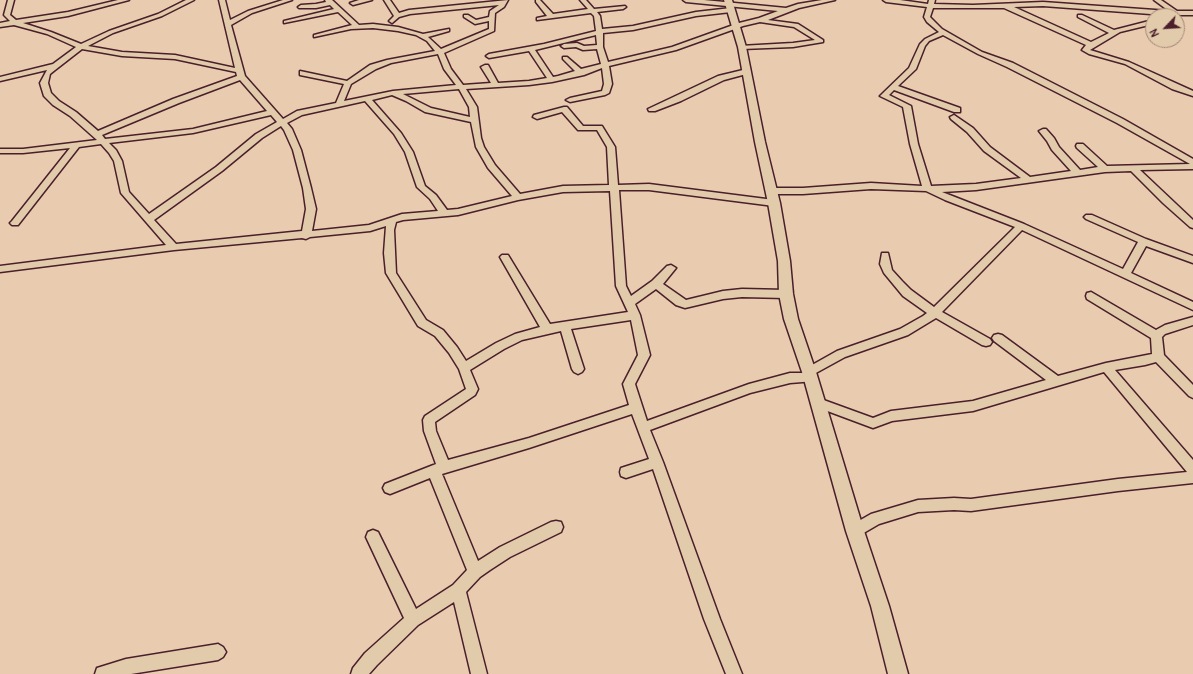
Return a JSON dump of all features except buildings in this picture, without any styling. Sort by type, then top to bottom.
[{"type":"street","points":[[8,0],[7,15],[15,23],[49,33],[81,47],[122,54],[175,57],[241,74]]},
{"type":"street","points":[[0,25],[68,14],[126,0]]},
{"type":"street","points":[[174,247],[125,193],[118,161],[112,152],[73,114],[56,103],[47,94],[44,83],[47,74],[54,66],[81,47],[111,32],[160,15],[191,0]]},
{"type":"street","points":[[222,0],[229,33],[241,74],[288,129],[297,150],[311,209],[306,236]]},
{"type":"street","points":[[228,24],[250,12],[289,0]]},
{"type":"street","points":[[353,3],[369,0]]},
{"type":"street","points":[[387,0],[397,16]]},
{"type":"street","points":[[570,100],[605,93],[608,84],[600,47],[600,31],[597,16],[583,0]]},
{"type":"street","points":[[686,0],[729,3],[788,11]]},
{"type":"street","points":[[149,219],[219,169],[259,136],[300,113],[340,103],[393,93],[552,80],[605,65],[661,52],[788,11],[798,6],[832,0]]},
{"type":"street","points":[[886,0],[973,7],[1003,5],[1056,5],[1145,13]]},
{"type":"street","points":[[990,0],[1091,45]]},
{"type":"street","points":[[1157,0],[1171,8]]},
{"type":"street","points":[[301,6],[316,6],[329,1],[357,26]]},
{"type":"street","points":[[385,26],[397,16],[409,12],[504,1]]},
{"type":"street","points":[[340,103],[348,84],[355,77],[378,64],[440,52],[492,30],[492,12],[502,6],[504,1]]},
{"type":"street","points":[[538,1],[562,24]]},
{"type":"street","points":[[729,3],[742,47],[760,142],[773,197],[784,261],[786,294],[792,326],[810,375],[855,531],[880,606],[898,674]]},
{"type":"street","points":[[489,56],[531,49],[600,31],[633,28],[696,14],[729,3]]},
{"type":"street","points":[[931,3],[927,17],[929,21],[944,32],[980,53],[1010,64],[1120,121],[1193,162]]},
{"type":"street","points":[[539,19],[623,7]]},
{"type":"street","points":[[286,22],[338,10]]},
{"type":"street","points":[[466,16],[475,22],[492,18]]},
{"type":"street","points":[[1080,16],[1114,34]]},
{"type":"street","points":[[742,47],[793,45],[816,43],[821,41],[796,25],[761,20]]},
{"type":"street","points":[[1145,24],[1114,34],[1091,45],[1085,50],[1087,52],[1127,63],[1175,87],[1193,94]]},
{"type":"street","points":[[316,36],[357,26],[385,26],[424,36],[440,52],[448,69],[470,102],[476,120],[477,138],[480,147],[491,166],[518,197]]},
{"type":"street","points":[[424,36],[447,30]]},
{"type":"street","points":[[944,32],[927,40],[922,45],[912,68],[884,96],[907,106],[914,144],[927,188],[948,198],[1021,226],[1193,306]]},
{"type":"street","points":[[564,46],[576,45],[583,48],[600,47]]},
{"type":"street","points":[[531,49],[552,80]]},
{"type":"street","points":[[565,58],[581,73]]},
{"type":"street","points":[[0,79],[54,66]]},
{"type":"street","points":[[485,67],[495,84]]},
{"type":"street","points":[[652,109],[678,99],[720,78],[746,71]]},
{"type":"street","points":[[303,73],[348,84]]},
{"type":"street","points":[[2,152],[23,151],[77,144],[99,138],[241,74]]},
{"type":"street","points":[[893,88],[956,114],[987,149],[1029,180]]},
{"type":"street","points":[[393,93],[439,113],[476,120]]},
{"type":"street","points":[[366,98],[397,133],[409,152],[417,178],[422,187],[433,197],[444,214]]},
{"type":"street","points":[[537,117],[563,109],[581,128],[599,128],[611,146],[614,168],[614,187],[622,286],[635,315],[644,355],[629,384],[636,408],[657,462],[712,619],[734,674]]},
{"type":"street","points":[[99,138],[193,131],[272,112]]},
{"type":"street","points":[[1043,131],[1051,140],[1055,148],[1078,172]]},
{"type":"street","points":[[15,223],[77,144]]},
{"type":"street","points":[[1080,146],[1105,169]]},
{"type":"street","points":[[0,269],[174,247],[306,236],[370,228],[402,217],[458,212],[518,197],[564,188],[649,187],[773,197],[803,191],[847,187],[976,187],[1105,169],[1193,166]]},
{"type":"street","points":[[1133,168],[1193,225]]},
{"type":"street","points":[[1089,217],[1143,241],[1193,260]]},
{"type":"street","points":[[392,221],[389,230],[391,273],[422,323],[439,333],[453,350],[464,368],[472,390],[429,420],[430,431],[439,469],[475,572]]},
{"type":"street","points":[[643,427],[748,388],[810,375],[841,354],[904,332],[935,312],[1021,226]]},
{"type":"street","points":[[1126,274],[1143,241]]},
{"type":"street","points":[[885,255],[885,264],[888,271],[898,284],[935,312],[986,342]]},
{"type":"street","points":[[505,257],[547,329]]},
{"type":"street","points":[[629,304],[656,284],[671,268]]},
{"type":"street","points":[[656,284],[685,304],[742,293],[786,294]]},
{"type":"street","points":[[1091,296],[1158,336]]},
{"type":"street","points":[[464,368],[513,340],[547,329],[635,315]]},
{"type":"street","points":[[1193,321],[1168,328],[1161,331],[1158,336],[1158,357],[1193,393]]},
{"type":"street","points":[[565,326],[578,369]]},
{"type":"street","points":[[998,338],[1056,381]]},
{"type":"street","points":[[818,403],[873,423],[891,416],[973,406],[1106,367],[1145,361],[1158,357]]},
{"type":"street","points":[[1106,367],[1193,469]]},
{"type":"street","points":[[390,488],[439,469],[529,443],[636,408]]},
{"type":"street","points":[[626,472],[657,462]]},
{"type":"street","points":[[855,531],[876,519],[918,506],[954,504],[971,505],[1118,485],[1193,477]]},
{"type":"street","points":[[359,674],[371,659],[413,620],[458,590],[475,572],[505,552],[556,527]]},
{"type":"street","points":[[373,537],[413,620]]},
{"type":"street","points":[[458,590],[479,674]]},
{"type":"street","points":[[104,674],[126,667],[218,652]]}]
